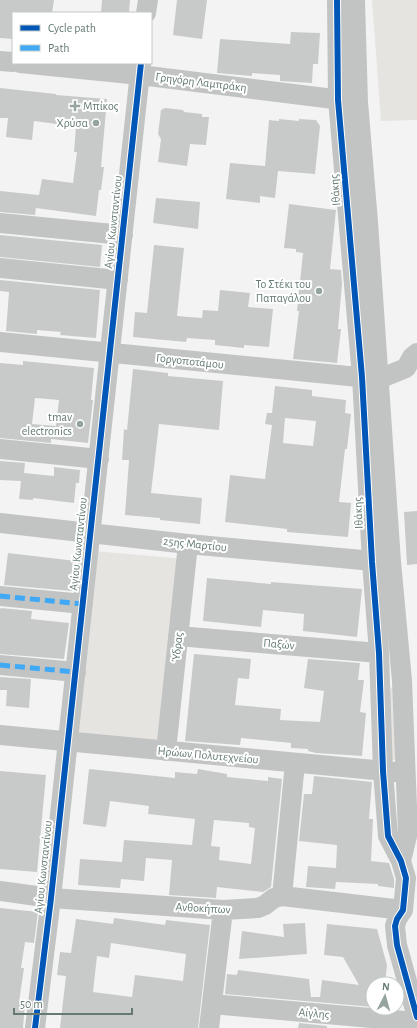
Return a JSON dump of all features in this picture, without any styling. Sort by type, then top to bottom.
[{"type":"street","points":[[146,12],[148,0]]},
{"type":"street","name":"Ιθάκης","points":[[337,0],[338,100],[371,378]]},
{"type":"street","name":"Ιθάκης","points":[[355,0],[358,102],[368,222],[371,378],[381,562],[380,667],[383,772],[388,836],[401,861],[406,878],[403,910],[397,918],[395,926],[397,945],[417,1017]]},
{"type":"street","points":[[0,61],[12,62]]},
{"type":"street","name":"Γρηγόρη Λαμπράκη","points":[[40,64],[141,69],[358,102]]},
{"type":"street","name":"Αγίου Κωνσταντίνου","points":[[35,1028],[76,672],[141,69]]},
{"type":"street","points":[[0,223],[123,236]]},
{"type":"street","points":[[0,268],[118,280]]},
{"type":"street","name":"Γοργοποτάμου","points":[[0,342],[371,378]]},
{"type":"street","points":[[371,378],[406,368],[412,357],[417,353]]},
{"type":"street","points":[[0,449],[99,459]]},
{"type":"street","name":"25ης Μαρτίου","points":[[0,523],[188,544],[381,562]]},
{"type":"street","name":"Ύδρας","points":[[166,751],[188,544]]},
{"type":"street","name":"Ιθάκης","points":[[381,562],[409,674],[411,772],[408,832],[401,861]]},
{"type":"street","points":[[0,596],[83,604]]},
{"type":"street","name":"Παξών","points":[[178,636],[380,667],[409,674]]},
{"type":"street","points":[[0,665],[76,672]]},
{"type":"street","name":"Ηρώων Πολυτεχνείου","points":[[0,735],[383,772],[411,772]]},
{"type":"street","points":[[295,763],[282,896],[403,910]]},
{"type":"street","name":"Ανθοκήπων","points":[[0,891],[51,898],[223,910],[258,908],[274,898],[282,896]]},
{"type":"street","points":[[209,1028],[223,910]]},
{"type":"street","points":[[397,945],[417,963]]},
{"type":"street","name":"Αίγλης","points":[[212,1004],[417,1022]]},
{"type":"shaded area","points":[[372,0],[417,0],[417,120],[381,121]]},
{"type":"shaded area","points":[[94,551],[185,559],[160,743],[76,737]]},
{"type":"shaded area","points":[[397,687],[402,759],[392,760],[386,688]]},
{"type":"building","points":[[0,0],[54,0],[52,12],[12,12],[12,39],[0,38]]},
{"type":"building","points":[[102,0],[130,0],[129,12],[101,12]]},
{"type":"building","points":[[177,0],[207,0],[202,39],[173,35]]},
{"type":"building","points":[[291,32],[320,33],[318,64],[313,64],[312,83],[280,81],[280,75],[252,73],[252,76],[217,73],[220,39],[290,44]]},
{"type":"building","points":[[0,88],[56,95],[107,99],[101,167],[104,167],[101,190],[99,190],[96,216],[36,208],[35,215],[0,212],[0,191],[39,195],[42,179],[73,183],[77,152],[74,152],[76,127],[34,121],[32,140],[6,137],[8,118],[0,118]]},
{"type":"building","points":[[165,108],[183,110],[184,112],[202,114],[202,117],[209,117],[206,145],[190,144],[187,166],[158,162],[161,139],[158,134],[161,110]]},
{"type":"building","points":[[279,119],[299,121],[299,119],[316,120],[320,126],[315,174],[278,171],[275,198],[260,196],[260,203],[226,199],[230,163],[265,166],[269,120],[279,121]]},
{"type":"building","points":[[156,198],[200,202],[198,229],[153,223]]},
{"type":"building","points":[[289,204],[336,210],[330,269],[341,270],[342,284],[338,329],[341,329],[337,363],[293,359],[299,311],[297,311],[303,253],[296,252],[296,249],[284,248]]},
{"type":"building","points":[[0,235],[102,245],[100,267],[0,257]]},
{"type":"building","points":[[154,245],[184,248],[177,316],[202,318],[203,310],[218,311],[220,290],[250,293],[248,307],[273,309],[269,347],[244,345],[244,348],[215,345],[215,340],[187,338],[186,342],[133,337],[135,312],[147,313]]},
{"type":"building","points":[[0,280],[100,290],[96,338],[60,335],[61,332],[37,330],[37,334],[6,331],[9,292],[0,291]]},
{"type":"building","points":[[23,361],[94,368],[91,400],[93,400],[88,443],[51,439],[51,443],[0,438],[0,363],[23,365]],"holes":[[[35,398],[59,400],[56,426],[32,424]]]},
{"type":"building","points":[[133,369],[168,373],[168,376],[223,381],[219,430],[159,424],[151,493],[202,498],[200,524],[125,515],[129,460],[122,460],[124,429],[127,430]]},
{"type":"building","points":[[275,386],[312,390],[312,396],[346,400],[345,413],[351,414],[347,449],[345,449],[339,502],[351,503],[348,537],[287,532],[287,529],[225,522],[230,475],[265,479],[272,425],[265,424],[267,413],[272,413]],"holes":[[[285,418],[316,421],[313,446],[283,443]]]},
{"type":"building","points":[[0,461],[25,463],[24,473],[54,476],[54,467],[80,470],[79,483],[76,483],[74,503],[33,498],[33,500],[19,499],[21,481],[0,480]]},
{"type":"building","points":[[417,511],[417,564],[407,565],[404,512]]},
{"type":"building","points":[[8,553],[76,561],[72,591],[4,585]]},
{"type":"building","points":[[207,578],[271,584],[271,582],[362,589],[357,637],[303,631],[304,614],[263,610],[261,627],[203,621]]},
{"type":"building","points":[[1,608],[32,611],[31,619],[69,623],[64,659],[0,654]]},
{"type":"building","points":[[194,654],[251,659],[249,679],[238,678],[235,705],[281,709],[280,720],[320,722],[324,691],[304,688],[308,659],[360,663],[358,680],[364,680],[360,712],[366,713],[362,756],[316,753],[308,751],[308,749],[291,748],[291,743],[241,738],[240,745],[185,741]]},
{"type":"building","points":[[0,677],[31,679],[29,708],[6,706],[7,690],[0,690]]},
{"type":"building","points":[[89,769],[175,778],[175,772],[197,774],[198,769],[227,774],[227,777],[268,781],[268,777],[282,779],[271,887],[263,892],[217,887],[216,898],[169,895],[172,860],[146,858],[144,881],[121,879],[120,888],[78,885],[80,859],[122,862],[124,840],[192,845],[195,819],[148,814],[149,806],[110,801],[106,827],[83,824]],"holes":[[[214,820],[249,823],[249,827],[255,828],[251,864],[219,860],[220,847],[211,846]]]},
{"type":"building","points":[[0,771],[46,775],[37,872],[0,869]]},
{"type":"building","points":[[314,776],[372,782],[369,819],[373,819],[371,861],[389,863],[394,879],[394,888],[378,886],[378,884],[336,882],[335,889],[306,887],[308,866],[336,868],[337,845],[299,841],[304,794],[312,794]]},
{"type":"building","points":[[0,908],[38,912],[34,943],[25,942],[21,968],[24,968],[19,1002],[25,1003],[23,1028],[0,1028]]},
{"type":"building","points":[[114,918],[165,925],[166,920],[210,925],[198,1028],[60,1028],[66,976],[57,975],[60,952],[71,953],[76,919],[113,924]],"holes":[[[111,943],[186,954],[183,981],[135,975],[132,997],[93,992],[97,956],[109,958]]]},
{"type":"building","points":[[305,923],[307,954],[239,959],[242,931],[284,937],[283,924]]},
{"type":"building","points":[[327,924],[377,929],[387,965],[386,976],[365,976],[365,1006],[225,994],[227,974],[237,975],[238,970],[309,979],[311,997],[320,997],[322,980],[359,985],[343,957],[324,955]]},
{"type":"building","points":[[299,1023],[327,1026],[327,1028],[298,1028]]},
{"type":"marked path","points":[[0,596],[83,604]]},
{"type":"marked path","points":[[0,665],[76,672]]},
{"type":"cycle path","points":[[337,0],[338,100],[362,377],[372,562],[379,653],[383,771],[388,836],[401,861],[406,878],[403,910],[397,919],[395,926],[397,945],[417,1017]]},
{"type":"cycle path","points":[[35,1028],[51,898],[141,64]]},
{"type":"place","name":"Μπίκος","points":[[75,106]]},
{"type":"place","name":"Χρύσα","points":[[96,123]]},
{"type":"place","name":"Το Στέκι του Παπαγάλου","points":[[319,291]]},
{"type":"place","name":"tmav electronics","points":[[80,424]]}]
